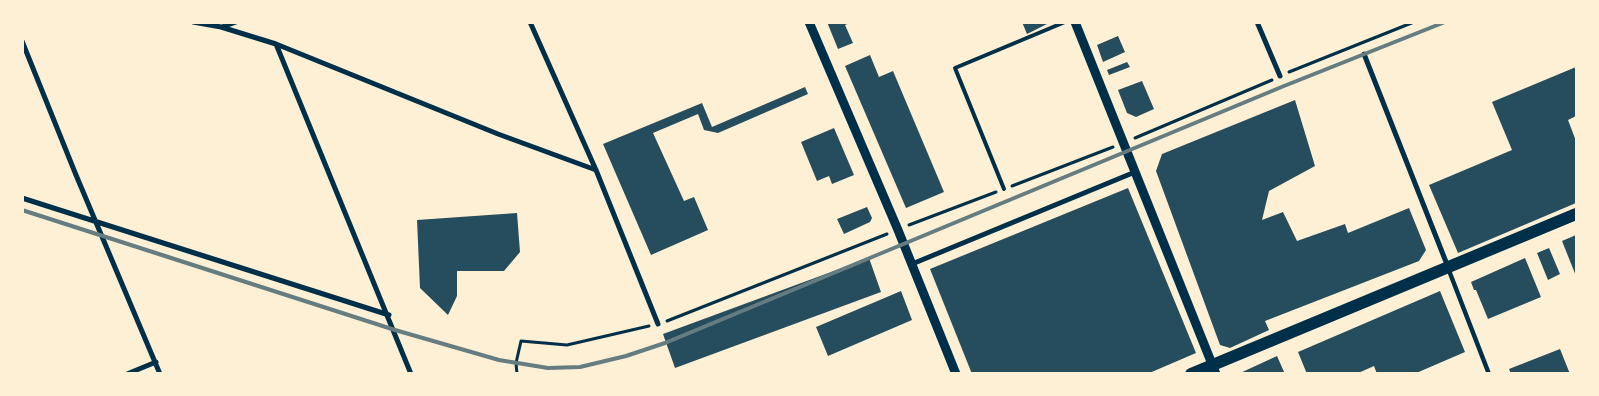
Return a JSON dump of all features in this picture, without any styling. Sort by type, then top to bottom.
[{"type":"main road","points":[[1191,374],[1214,369],[1576,214]]},
{"type":"street","points":[[193,22],[221,27],[276,44],[498,134],[596,170]]},
{"type":"street","points":[[221,27],[236,22]]},
{"type":"street","points":[[530,22],[596,170],[658,324]]},
{"type":"street","points":[[809,22],[898,230],[956,374]]},
{"type":"street","points":[[1075,22],[1214,369]]},
{"type":"street","points":[[1257,22],[1280,76]]},
{"type":"street","points":[[22,41],[160,374]]},
{"type":"street","points":[[276,44],[389,314],[412,374]]},
{"type":"street","points":[[1364,54],[1489,374]]},
{"type":"street","points":[[912,264],[1136,172]]},
{"type":"street","points":[[22,198],[389,314]]},
{"type":"street","points":[[127,374],[156,362]]},
{"type":"lane","points":[[1004,189],[955,68],[1065,22]]},
{"type":"path","points":[[517,374],[516,368],[521,341],[567,345],[658,324],[1124,142],[1414,22]]},
{"type":"building","points":[[827,22],[852,22],[845,25],[853,43],[838,49]]},
{"type":"building","points":[[1022,22],[1051,22],[1027,34]]},
{"type":"building","points":[[1118,36],[1125,52],[1103,62],[1097,45]]},
{"type":"building","points":[[870,55],[879,77],[893,71],[944,192],[906,208],[845,66]]},
{"type":"building","points":[[1127,62],[1130,67],[1109,75],[1107,70]]},
{"type":"building","points":[[1576,67],[1576,116],[1568,120],[1576,141],[1576,203],[1458,253],[1429,185],[1512,150],[1492,102]]},
{"type":"building","points":[[1142,81],[1154,109],[1136,117],[1127,113],[1118,90]]},
{"type":"building","points":[[805,87],[808,94],[718,133],[704,130],[698,114],[653,133],[684,201],[694,197],[708,230],[651,255],[603,144],[702,103],[712,127]]},
{"type":"building","points":[[1295,100],[1315,166],[1269,191],[1262,220],[1283,212],[1297,241],[1345,224],[1348,233],[1409,208],[1426,250],[1419,261],[1265,321],[1269,330],[1230,348],[1220,345],[1156,171],[1162,154]]},
{"type":"building","points":[[834,128],[854,175],[832,184],[829,176],[817,181],[801,142]]},
{"type":"building","points":[[1128,188],[1196,353],[1147,374],[972,374],[930,269]]},
{"type":"building","points":[[867,207],[872,218],[870,222],[844,234],[837,219]]},
{"type":"building","points":[[517,213],[520,252],[504,271],[457,271],[457,296],[448,315],[420,288],[417,220]]},
{"type":"building","points":[[1576,235],[1576,276],[1562,241]]},
{"type":"building","points":[[1549,248],[1560,274],[1548,280],[1537,253]]},
{"type":"building","points":[[869,258],[881,292],[675,368],[663,334]]},
{"type":"building","points":[[1525,258],[1541,297],[1488,319],[1471,282]]},
{"type":"building","points":[[901,291],[912,320],[828,356],[816,327]]},
{"type":"building","points":[[1440,291],[1465,352],[1414,374],[1377,374],[1374,366],[1356,374],[1307,374],[1298,352]]},
{"type":"building","points":[[1560,349],[1570,374],[1511,374],[1509,369]]},
{"type":"building","points":[[1277,356],[1285,374],[1238,374]]},
{"type":"railway","points":[[22,210],[395,330],[499,360],[548,368],[580,367],[626,356],[665,343],[1284,86],[1445,22]]}]
